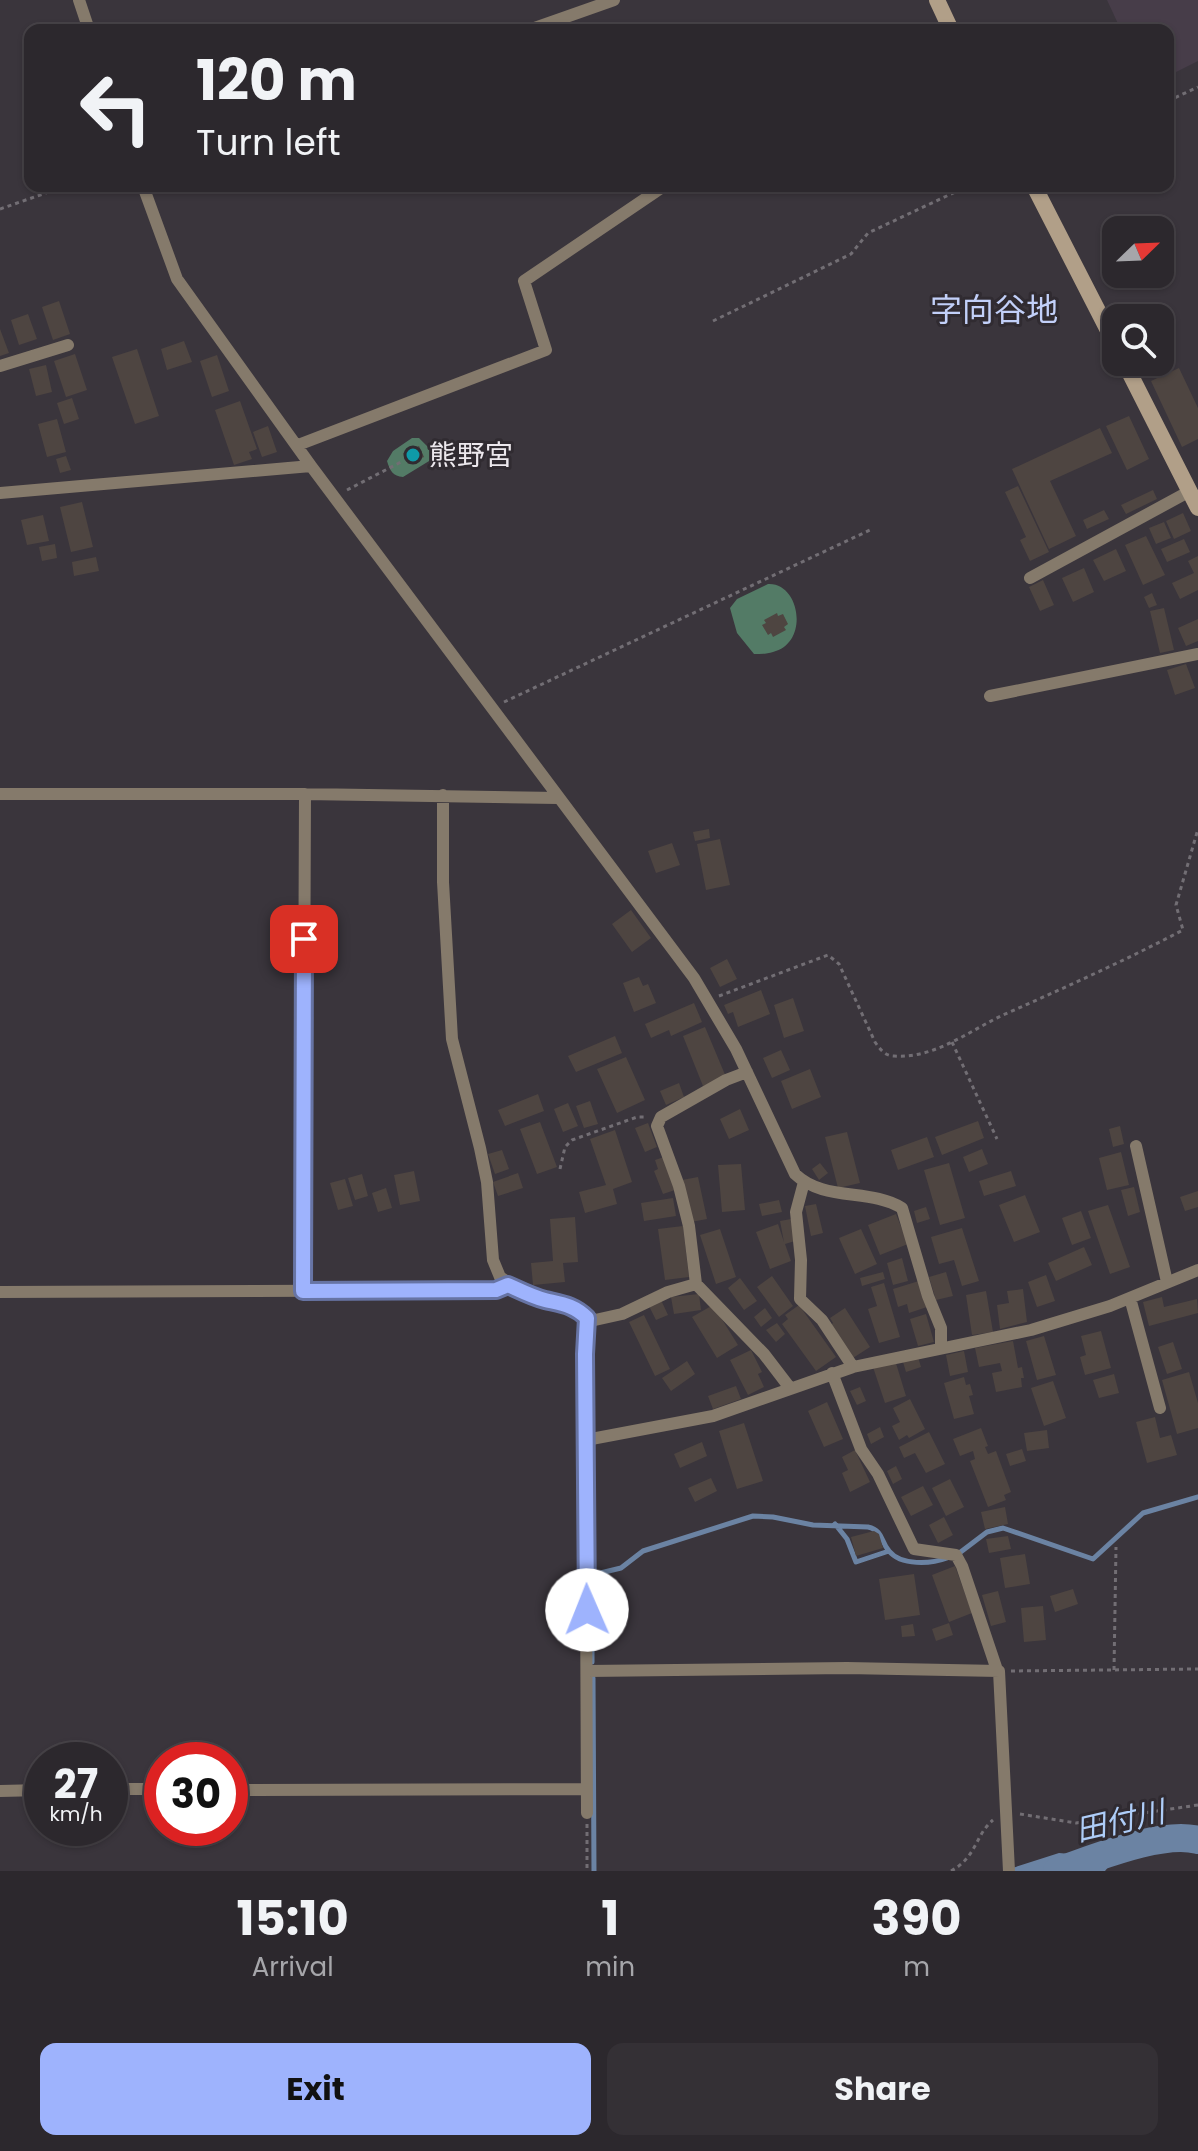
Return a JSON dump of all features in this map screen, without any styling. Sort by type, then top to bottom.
[{"type":"street","points":[[79,0],[87,24]]},
{"type":"street","points":[[546,24],[614,0]]},
{"type":"street","points":[[937,0],[948,24]]},
{"type":"street","points":[[145,192],[177,279],[311,466],[494,707],[708,1000],[747,1072],[795,1174],[804,1182],[849,1195],[882,1199],[902,1208],[928,1296],[941,1328],[941,1347]]},
{"type":"street","points":[[298,445],[546,350],[524,281],[655,192]]},
{"type":"street","points":[[1037,192],[1102,319]]},
{"type":"street","points":[[0,366],[68,345]]},
{"type":"street","points":[[1131,376],[1198,508]]},
{"type":"street","points":[[0,493],[311,466]]},
{"type":"street","points":[[1030,578],[1190,491]]},
{"type":"street","points":[[990,696],[1198,654]]},
{"type":"street","points":[[0,794],[558,798]]},
{"type":"street","points":[[303,1291],[305,794]]},
{"type":"street","points":[[443,795],[443,896],[452,1039],[487,1182],[493,1260],[500,1277],[508,1285],[545,1300],[574,1307],[587,1318],[595,1320],[622,1314],[668,1292],[696,1284]]},
{"type":"street","points":[[747,1072],[726,1080],[658,1120],[657,1126],[673,1167],[689,1226],[696,1284],[725,1311],[790,1388]]},
{"type":"street","points":[[1136,1146],[1167,1282]]},
{"type":"street","points":[[804,1182],[796,1212],[801,1260],[800,1299],[822,1320],[853,1367]]},
{"type":"street","points":[[586,1440],[713,1416],[853,1367],[1031,1330],[1130,1298],[1198,1270]]},
{"type":"street","points":[[0,1292],[496,1290],[508,1285]]},
{"type":"street","points":[[1130,1298],[1160,1408]]},
{"type":"street","points":[[587,1318],[587,1813]]},
{"type":"street","points":[[832,1373],[861,1449],[878,1474],[914,1549],[956,1555],[998,1670],[1009,1871]]},
{"type":"street","points":[[587,1671],[998,1670]]},
{"type":"street","points":[[248,1790],[587,1789]]},
{"type":"street","points":[[0,1791],[24,1790]]},
{"type":"path","points":[[1174,98],[1198,87]]},
{"type":"path","points":[[0,209],[49,192]]},
{"type":"path","points":[[713,321],[851,254],[868,233],[955,192]]},
{"type":"path","points":[[335,496],[401,462]]},
{"type":"path","points":[[494,707],[870,530]]},
{"type":"path","points":[[708,1000],[828,955],[839,964],[882,1051],[891,1057],[916,1054],[952,1042],[1183,930],[1176,905],[1198,829]]},
{"type":"path","points":[[952,1042],[997,1139]]},
{"type":"path","points":[[560,1169],[565,1147],[572,1140],[637,1117],[658,1120]]},
{"type":"path","points":[[1114,1670],[1116,1547]]},
{"type":"path","points":[[998,1670],[1198,1669]]},
{"type":"path","points":[[951,1871],[971,1854],[987,1825],[994,1819],[1007,1821],[1033,1815],[1062,1823],[1076,1823],[1198,1805]]},
{"type":"path","points":[[587,1813],[587,1871]]},
{"type":"shaded area","points":[[1107,0],[1198,0],[1198,61],[1174,73],[1174,24],[1118,24]]},
{"type":"green space","points":[[412,438],[419,438],[434,453],[434,458],[403,477],[391,470],[387,461],[393,451]]},
{"type":"green space","points":[[768,584],[779,586],[793,602],[796,626],[785,646],[771,653],[754,654],[737,633],[730,608],[737,599]]},
{"type":"water","points":[[1156,1839],[1170,1842],[1118,1855],[1105,1871],[1003,1871],[1059,1853],[1082,1855]]},
{"type":"building","points":[[59,301],[70,334],[53,340],[42,307]]},
{"type":"building","points":[[28,314],[37,339],[19,345],[11,320]]},
{"type":"building","points":[[0,329],[9,353],[0,356]]},
{"type":"building","points":[[184,341],[192,362],[167,370],[161,349]]},
{"type":"building","points":[[137,349],[159,416],[135,424],[112,357]]},
{"type":"building","points":[[75,354],[87,390],[66,397],[54,361]]},
{"type":"building","points":[[217,355],[229,391],[212,397],[200,361]]},
{"type":"building","points":[[46,365],[52,392],[36,396],[29,369]]},
{"type":"building","points":[[1179,368],[1198,408],[1198,439],[1182,447],[1151,381],[1162,376],[1174,376],[1174,370]]},
{"type":"building","points":[[72,398],[79,419],[64,424],[57,403]]},
{"type":"building","points":[[240,401],[257,449],[249,452],[252,459],[234,465],[215,410]]},
{"type":"building","points":[[1129,416],[1149,459],[1127,470],[1106,426]]},
{"type":"building","points":[[57,419],[66,452],[47,457],[38,424]]},
{"type":"building","points":[[268,426],[277,452],[262,457],[253,432]]},
{"type":"building","points":[[1100,428],[1112,453],[1050,481],[1076,536],[1049,549],[1012,469]]},
{"type":"building","name":"熊野宮","points":[[419,446],[424,457],[408,464],[403,453]]},
{"type":"building","points":[[66,456],[71,470],[60,473],[56,459]]},
{"type":"building","points":[[1018,486],[1049,552],[1030,561],[1020,540],[1026,537],[1005,492]]},
{"type":"building","points":[[1153,490],[1157,499],[1126,514],[1121,505]]},
{"type":"building","points":[[82,502],[93,547],[71,552],[60,507]]},
{"type":"building","points":[[1104,510],[1109,519],[1087,529],[1083,520]]},
{"type":"building","points":[[1183,513],[1191,531],[1174,539],[1166,521]]},
{"type":"building","points":[[43,515],[49,541],[27,545],[21,520]]},
{"type":"building","points":[[1164,522],[1171,538],[1156,544],[1149,528]]},
{"type":"building","points":[[1146,536],[1165,575],[1143,585],[1125,545]]},
{"type":"building","points":[[1184,539],[1190,552],[1167,562],[1161,549]]},
{"type":"building","points":[[55,544],[57,558],[42,561],[39,547]]},
{"type":"building","points":[[1116,549],[1126,571],[1104,581],[1093,560]]},
{"type":"building","points":[[1198,556],[1198,590],[1180,599],[1172,583],[1194,573],[1188,561]]},
{"type":"building","points":[[96,557],[99,571],[74,576],[72,562]]},
{"type":"building","points":[[1084,568],[1094,592],[1073,602],[1062,578]]},
{"type":"building","points":[[1043,580],[1054,605],[1040,611],[1029,587]]},
{"type":"building","points":[[1152,593],[1157,605],[1149,608],[1144,597]]},
{"type":"building","points":[[1164,608],[1174,650],[1160,653],[1150,611]]},
{"type":"building","points":[[777,613],[778,616],[783,614],[788,624],[784,627],[786,630],[773,637],[762,625],[766,623],[764,620]]},
{"type":"building","points":[[1198,619],[1198,641],[1186,646],[1178,628]]},
{"type":"building","points":[[1186,664],[1195,688],[1175,695],[1167,670]]},
{"type":"building","points":[[709,829],[710,838],[695,841],[693,832]]},
{"type":"building","points":[[720,839],[730,885],[706,890],[697,844]]},
{"type":"building","points":[[672,843],[680,865],[656,873],[648,851]]},
{"type":"building","points":[[631,910],[651,938],[632,952],[612,924]]},
{"type":"building","points":[[727,959],[737,979],[720,987],[710,968]]},
{"type":"building","points":[[639,977],[643,986],[648,984],[656,1003],[634,1012],[623,983]]},
{"type":"building","points":[[761,990],[770,1014],[738,1027],[733,1012],[728,1014],[724,1005]]},
{"type":"building","points":[[793,998],[804,1031],[784,1038],[774,1005]]},
{"type":"building","points":[[694,1003],[702,1022],[671,1036],[669,1030],[651,1038],[645,1024]]},
{"type":"building","points":[[705,1027],[726,1077],[703,1086],[683,1036]]},
{"type":"building","points":[[615,1036],[622,1053],[576,1072],[568,1056]]},
{"type":"building","points":[[781,1050],[790,1070],[772,1078],[763,1058]]},
{"type":"building","points":[[626,1057],[645,1100],[617,1113],[597,1069]]},
{"type":"building","points":[[810,1069],[821,1097],[792,1109],[781,1081]]},
{"type":"building","points":[[679,1083],[684,1097],[666,1105],[660,1091]]},
{"type":"building","points":[[538,1094],[544,1111],[505,1126],[498,1110]]},
{"type":"building","points":[[590,1101],[598,1124],[584,1128],[576,1106]]},
{"type":"building","points":[[568,1103],[578,1126],[563,1132],[554,1109]]},
{"type":"building","points":[[740,1109],[749,1130],[729,1139],[720,1119]]},
{"type":"building","points":[[978,1121],[984,1138],[942,1155],[935,1137]]},
{"type":"building","points":[[540,1122],[557,1167],[537,1174],[520,1129]]},
{"type":"building","points":[[648,1123],[657,1147],[645,1152],[635,1128]]},
{"type":"building","points":[[1120,1126],[1124,1144],[1113,1147],[1109,1129]]},
{"type":"building","points":[[615,1130],[632,1182],[613,1189],[617,1204],[585,1213],[579,1192],[606,1185],[590,1139]]},
{"type":"building","points":[[847,1132],[860,1183],[838,1188],[825,1137]]},
{"type":"building","points":[[927,1137],[934,1157],[898,1170],[891,1150]]},
{"type":"building","points":[[982,1149],[988,1164],[969,1172],[963,1157]]},
{"type":"building","points":[[502,1150],[509,1169],[495,1174],[488,1154]]},
{"type":"building","points":[[1121,1152],[1129,1185],[1107,1190],[1099,1158]]},
{"type":"building","points":[[664,1157],[675,1190],[663,1194],[654,1171],[658,1169],[655,1160]]},
{"type":"building","points":[[820,1163],[828,1173],[819,1180],[812,1169]]},
{"type":"building","points":[[949,1163],[965,1218],[940,1225],[924,1170]]},
{"type":"building","points":[[741,1164],[745,1210],[722,1212],[718,1165]]},
{"type":"building","points":[[414,1171],[420,1201],[400,1205],[394,1175]]},
{"type":"building","points":[[1011,1171],[1016,1186],[984,1196],[979,1181]]},
{"type":"building","points":[[518,1173],[523,1188],[498,1196],[493,1182]]},
{"type":"building","points":[[362,1174],[368,1196],[355,1200],[348,1178]]},
{"type":"building","points":[[698,1177],[707,1219],[691,1222],[682,1180]]},
{"type":"building","points":[[345,1179],[353,1206],[338,1210],[330,1183]]},
{"type":"building","points":[[1134,1187],[1140,1212],[1128,1216],[1121,1190]]},
{"type":"building","points":[[386,1188],[392,1208],[378,1212],[372,1193]]},
{"type":"building","points":[[1198,1191],[1198,1207],[1185,1211],[1180,1197]]},
{"type":"building","points":[[1025,1195],[1040,1232],[1014,1242],[999,1205]]},
{"type":"building","points":[[673,1198],[676,1216],[644,1221],[641,1203]]},
{"type":"building","points":[[779,1200],[782,1212],[762,1216],[759,1204]]},
{"type":"building","points":[[816,1204],[823,1233],[811,1236],[805,1206]]},
{"type":"building","points":[[1108,1205],[1130,1267],[1110,1274],[1088,1211]]},
{"type":"building","points":[[926,1207],[930,1219],[917,1223],[914,1211]]},
{"type":"building","points":[[1081,1211],[1091,1238],[1072,1245],[1062,1218]]},
{"type":"building","points":[[896,1214],[908,1244],[880,1255],[868,1225]]},
{"type":"building","points":[[575,1217],[578,1262],[563,1263],[565,1282],[533,1285],[531,1263],[553,1261],[550,1219]]},
{"type":"building","points":[[791,1219],[795,1241],[785,1244],[791,1261],[770,1269],[756,1232],[778,1224],[784,1242],[780,1221]]},
{"type":"building","points":[[683,1226],[689,1277],[665,1280],[658,1229]]},
{"type":"building","points":[[962,1228],[979,1281],[962,1286],[954,1260],[939,1264],[931,1237]]},
{"type":"building","points":[[720,1229],[736,1277],[716,1284],[700,1235]]},
{"type":"building","points":[[861,1229],[877,1264],[855,1274],[839,1238]]},
{"type":"building","points":[[1084,1247],[1092,1265],[1056,1281],[1048,1263]]},
{"type":"building","points":[[902,1258],[908,1281],[893,1285],[887,1263]]},
{"type":"building","points":[[883,1272],[885,1279],[862,1286],[860,1278]]},
{"type":"building","points":[[946,1272],[953,1296],[936,1300],[929,1277]]},
{"type":"building","points":[[1046,1275],[1055,1301],[1037,1307],[1028,1282]]},
{"type":"building","points":[[772,1276],[793,1306],[779,1317],[757,1287]]},
{"type":"building","points":[[740,1278],[757,1301],[744,1310],[728,1288]]},
{"type":"building","points":[[919,1281],[927,1307],[909,1313],[907,1304],[898,1307],[893,1289]]},
{"type":"building","points":[[884,1283],[900,1337],[879,1343],[868,1309],[877,1306],[871,1287]]},
{"type":"building","points":[[1023,1289],[1027,1322],[1000,1329],[997,1305],[1009,1303],[1007,1291]]},
{"type":"building","points":[[986,1291],[993,1332],[972,1335],[966,1295]]},
{"type":"building","points":[[699,1294],[701,1310],[674,1314],[671,1297]]},
{"type":"building","points":[[1162,1297],[1164,1307],[1197,1299],[1198,1313],[1149,1326],[1143,1302]]},
{"type":"building","points":[[661,1300],[668,1315],[656,1320],[649,1306]]},
{"type":"building","points":[[713,1305],[738,1345],[717,1358],[692,1317]]},
{"type":"building","points":[[799,1305],[836,1357],[816,1371],[782,1324],[788,1319],[785,1315]]},
{"type":"building","points":[[765,1308],[772,1318],[761,1327],[754,1317]]},
{"type":"building","points":[[845,1308],[870,1347],[853,1358],[831,1325],[830,1318]]},
{"type":"building","points":[[926,1314],[934,1342],[918,1346],[910,1319]]},
{"type":"building","points":[[644,1315],[670,1369],[655,1376],[629,1322]]},
{"type":"building","points":[[777,1323],[785,1334],[776,1342],[766,1330]]},
{"type":"building","points":[[1101,1331],[1111,1368],[1085,1375],[1080,1357],[1086,1355],[1081,1336]]},
{"type":"building","points":[[1044,1336],[1056,1375],[1037,1380],[1026,1341]]},
{"type":"building","points":[[1013,1341],[1018,1368],[1022,1367],[1022,1387],[996,1392],[992,1373],[1002,1371],[1000,1363],[979,1367],[975,1348]]},
{"type":"building","points":[[1173,1342],[1182,1369],[1167,1374],[1158,1347]]},
{"type":"building","points":[[751,1350],[762,1372],[758,1374],[764,1387],[748,1395],[730,1360]]},
{"type":"building","points":[[964,1351],[968,1372],[950,1376],[946,1355]]},
{"type":"building","points":[[918,1357],[921,1367],[906,1372],[903,1362]]},
{"type":"building","points":[[895,1360],[906,1396],[885,1403],[873,1367]]},
{"type":"building","points":[[687,1361],[695,1374],[671,1391],[662,1378]]},
{"type":"building","points":[[1189,1372],[1198,1403],[1198,1428],[1177,1434],[1162,1380]]},
{"type":"building","points":[[1114,1374],[1119,1393],[1099,1398],[1093,1380]]},
{"type":"building","points":[[964,1377],[973,1395],[969,1396],[974,1414],[954,1419],[944,1383]]},
{"type":"building","points":[[1053,1381],[1066,1418],[1044,1426],[1031,1388]]},
{"type":"building","points":[[736,1386],[741,1399],[713,1409],[708,1396]]},
{"type":"building","points":[[860,1387],[866,1401],[857,1405],[850,1391]]},
{"type":"building","points":[[910,1399],[925,1429],[899,1440],[892,1426],[900,1422],[893,1408]]},
{"type":"building","points":[[827,1402],[843,1439],[824,1447],[808,1411]]},
{"type":"building","points":[[1155,1417],[1160,1438],[1171,1435],[1177,1455],[1147,1463],[1136,1422]]},
{"type":"building","points":[[744,1423],[763,1481],[737,1489],[719,1431]]},
{"type":"building","points":[[880,1427],[884,1437],[871,1444],[867,1434]]},
{"type":"building","points":[[981,1428],[988,1454],[996,1451],[1011,1492],[1004,1495],[1006,1500],[988,1507],[970,1461],[975,1459],[973,1451],[960,1456],[953,1439]]},
{"type":"building","points":[[1047,1430],[1049,1448],[1027,1451],[1024,1433]]},
{"type":"building","points":[[929,1432],[945,1464],[926,1473],[915,1453],[904,1458],[899,1447]]},
{"type":"building","points":[[702,1442],[707,1456],[680,1468],[674,1454]]},
{"type":"building","points":[[1022,1449],[1026,1461],[1010,1466],[1006,1454]]},
{"type":"building","points":[[855,1450],[870,1482],[850,1492],[842,1473],[848,1470],[842,1457]]},
{"type":"building","points":[[896,1466],[902,1479],[893,1484],[887,1471]]},
{"type":"building","points":[[711,1478],[717,1491],[695,1502],[688,1488]]},
{"type":"building","points":[[950,1479],[964,1507],[946,1516],[932,1488]]},
{"type":"building","points":[[923,1486],[933,1505],[911,1516],[901,1497]]},
{"type":"building","points":[[1005,1507],[1008,1524],[985,1529],[981,1512]]},
{"type":"building","points":[[944,1517],[953,1535],[938,1543],[929,1525]]},
{"type":"building","points":[[874,1531],[879,1534],[883,1548],[856,1556],[851,1537]]},
{"type":"building","points":[[1008,1536],[1011,1549],[989,1553],[986,1539]]},
{"type":"building","points":[[1025,1554],[1030,1584],[1005,1588],[1000,1558]]},
{"type":"building","points":[[955,1566],[972,1613],[949,1622],[932,1575]]},
{"type":"building","points":[[914,1574],[920,1615],[885,1620],[879,1579]]},
{"type":"building","points":[[1073,1589],[1078,1604],[1055,1612],[1050,1596]]},
{"type":"building","points":[[998,1591],[1006,1622],[991,1626],[982,1595]]},
{"type":"building","points":[[1043,1606],[1046,1640],[1024,1642],[1021,1608]]},
{"type":"building","points":[[949,1623],[953,1635],[936,1641],[932,1629]]},
{"type":"building","points":[[913,1624],[915,1636],[902,1637],[901,1626]]},
{"type":"waterway","points":[[958,1554],[987,1532],[1003,1528],[1093,1559],[1143,1513],[1198,1497]]},
{"type":"waterway","points":[[592,1662],[592,1575],[621,1568],[643,1551],[753,1516],[813,1525],[868,1527],[877,1531],[889,1551],[901,1559],[933,1562],[947,1558]]},
{"type":"waterway","points":[[835,1524],[847,1539],[856,1562],[889,1551]]},
{"type":"waterway","points":[[593,1678],[594,1871]]},
{"type":"waterway","name":"田付川","points":[[1057,1871],[1147,1842],[1183,1838],[1198,1840]]},
{"type":"place","name":"熊野宮","points":[[413,455]]},
{"type":"district","name":"字向谷地","points":[[994,309]]},
{"type":"route","points":[[304,939],[303,1291],[496,1290],[508,1285],[545,1300],[574,1307],[587,1318],[587,1610]]}]
